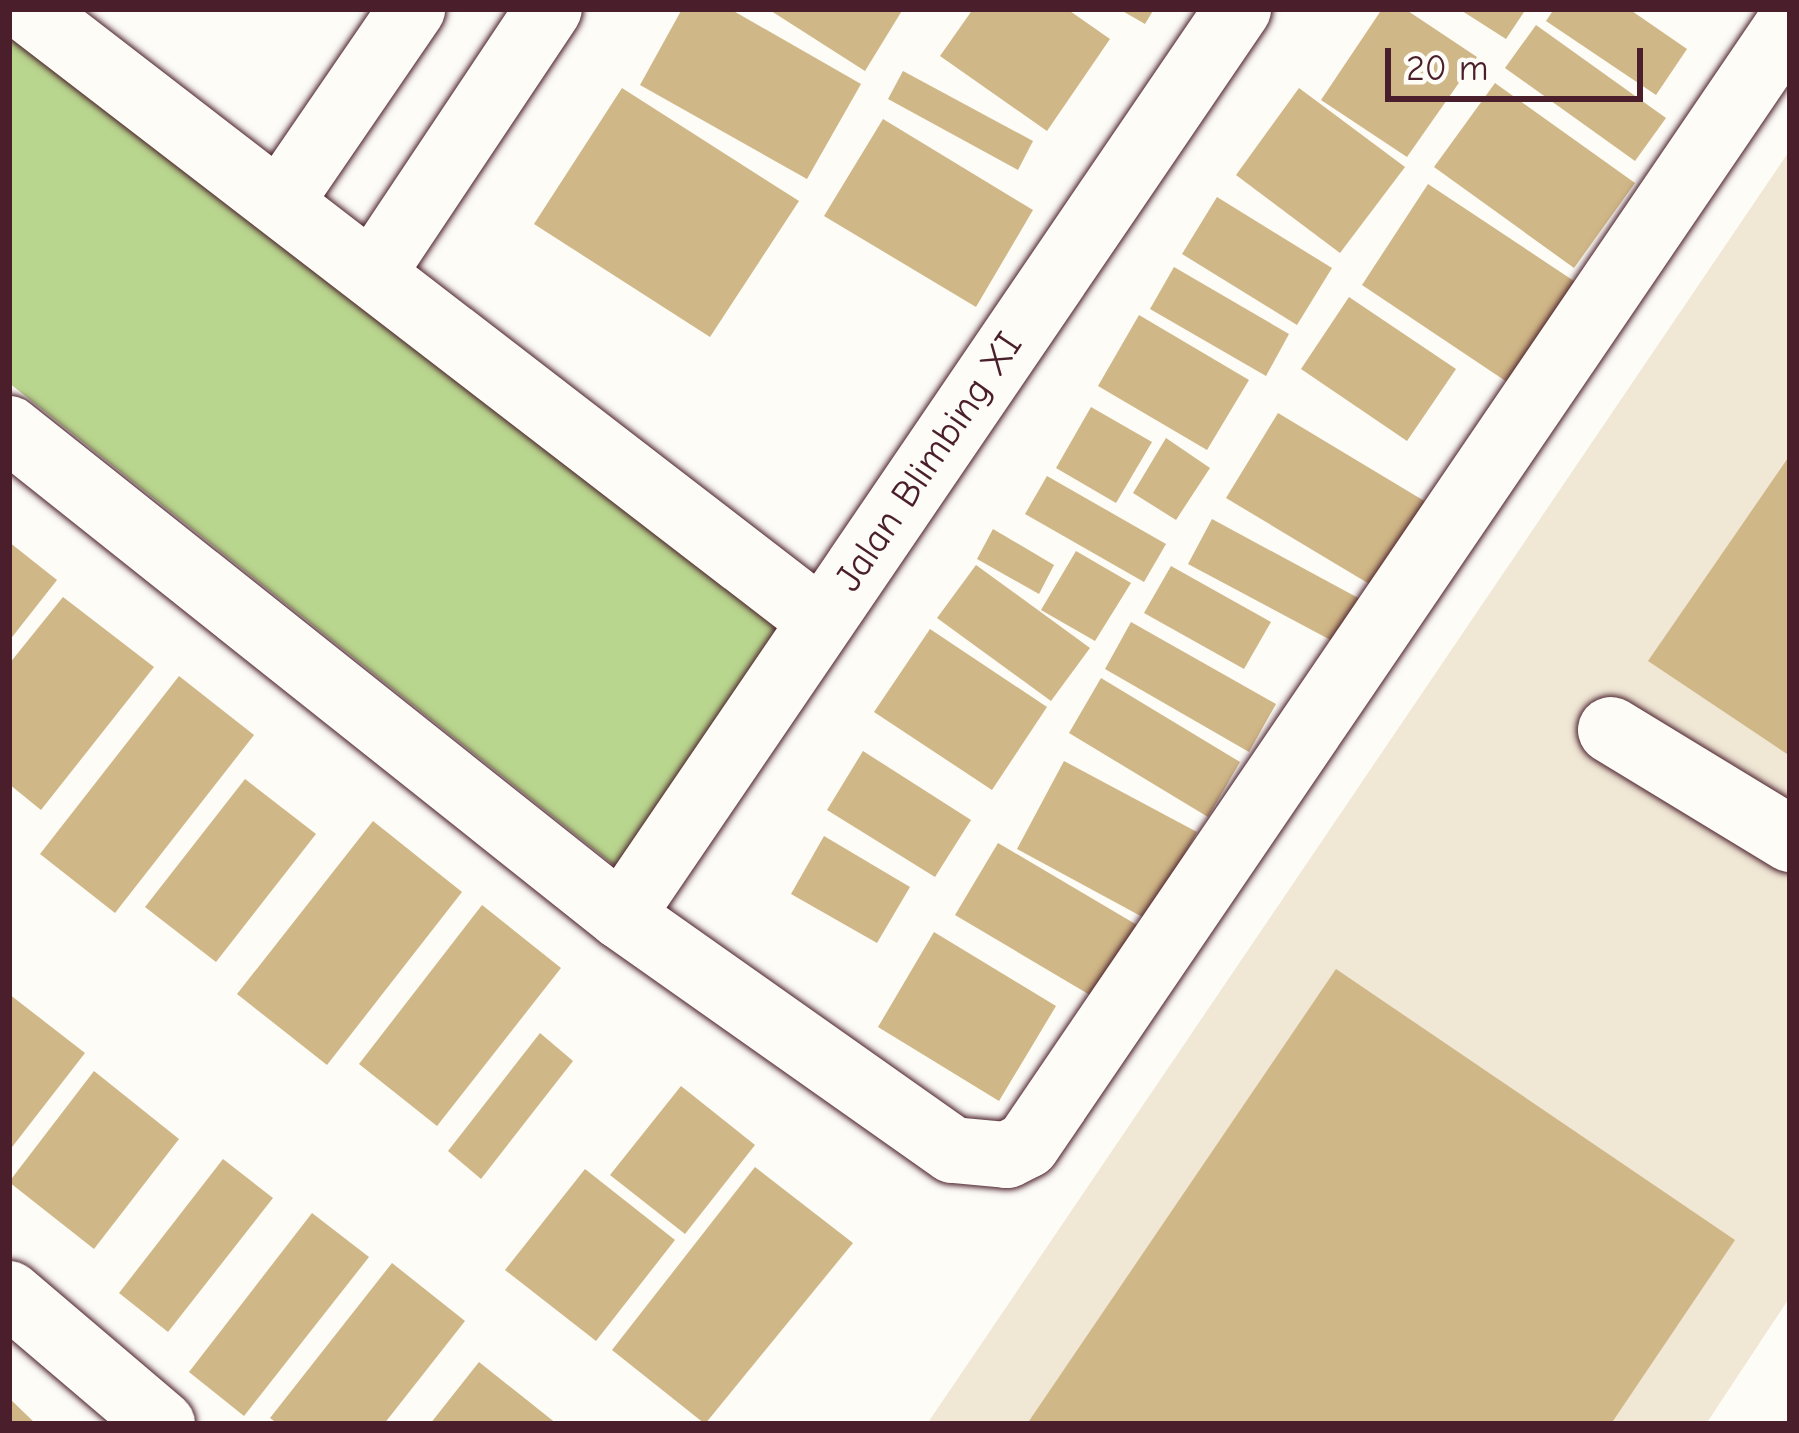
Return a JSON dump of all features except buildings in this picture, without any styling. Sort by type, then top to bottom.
[{"type":"street","points":[[27,9],[374,271],[820,620]]},
{"type":"street","points":[[280,202],[412,9]]},
{"type":"street","points":[[374,271],[549,9]]},
{"type":"street","name":"Jalan Blimbing XI","points":[[621,916],[1238,9]]},
{"type":"street","points":[[9,429],[621,916],[953,1150],[989,1156],[1027,1145],[1790,23]]},
{"type":"street","points":[[1611,730],[1790,839]]},
{"type":"street","points":[[9,1294],[162,1424]]},
{"type":"shaded area","points":[[1790,150],[1790,1297],[1706,1424],[927,1424]]},
{"type":"green space","points":[[9,17],[780,623],[620,870],[9,383]]}]
